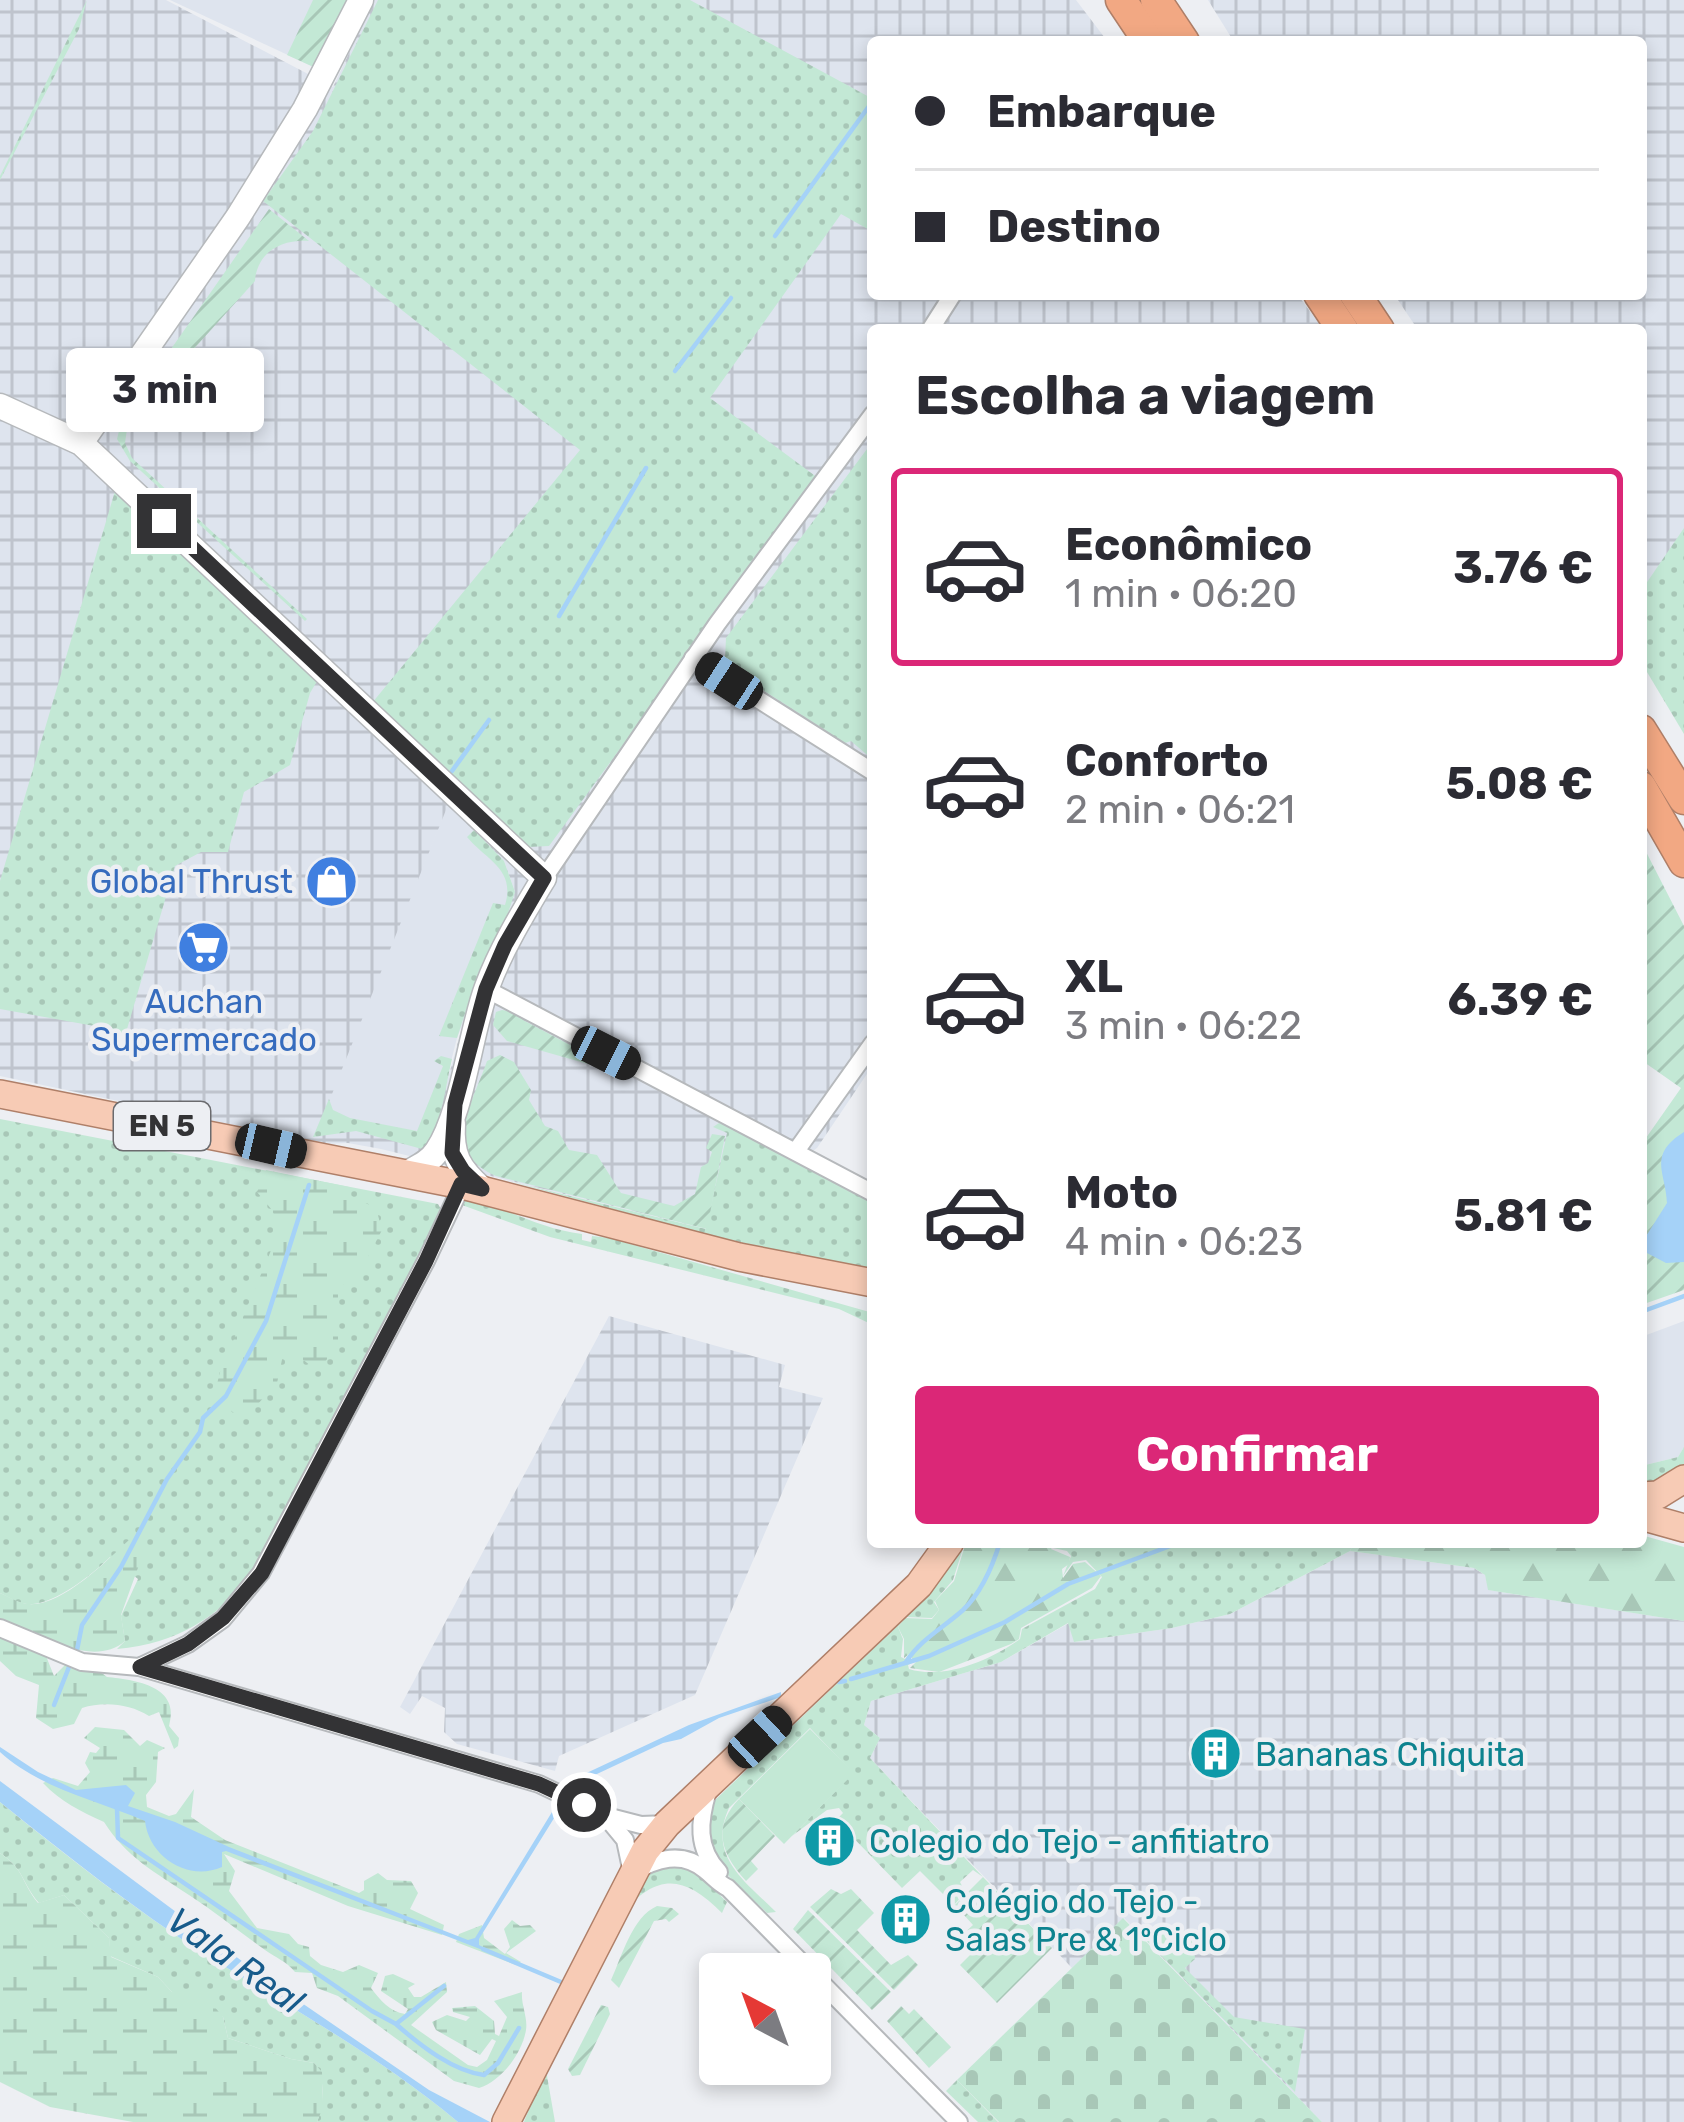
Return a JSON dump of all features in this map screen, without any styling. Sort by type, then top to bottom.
[{"type":"highway","points":[[1121,0],[1146,36]]},
{"type":"highway","points":[[1156,0],[1180,36]]},
{"type":"highway","points":[[1647,740],[1684,799]]},
{"type":"highway","points":[[1647,797],[1684,862]]},
{"type":"main road","name":"EN 5","points":[[0,1094],[472,1187],[739,1257],[867,1281]]},
{"type":"main road","name":"EN 5","points":[[739,1257],[867,1301]]},
{"type":"main road","points":[[1647,1496],[1684,1479]]},
{"type":"main road","points":[[1647,1499],[1684,1511]]},
{"type":"main road","points":[[1647,1518],[1684,1528]]},
{"type":"main road","points":[[506,2122],[632,1873],[667,1824],[919,1585],[946,1548]]},
{"type":"street","points":[[81,443],[238,218],[305,109],[361,0]]},
{"type":"street","points":[[0,406],[81,443],[544,878]]},
{"type":"street","points":[[407,1173],[436,1153],[455,1104],[486,989],[544,878],[693,658],[867,422]]},
{"type":"street","points":[[693,658],[867,768]]},
{"type":"street","points":[[486,989],[867,1190]]},
{"type":"street","points":[[796,1151],[867,1052]]},
{"type":"street","points":[[140,1667],[188,1644],[223,1618],[262,1573],[416,1281],[472,1187],[452,1153],[455,1104]]},
{"type":"street","points":[[0,1628],[82,1662],[140,1667],[539,1784],[606,1816],[641,1825],[667,1824]]},
{"type":"street","points":[[710,1784],[700,1821],[702,1844],[728,1888]]},
{"type":"street","points":[[606,1816],[625,1840],[632,1873],[656,1860],[683,1859],[704,1869],[959,2122]]},
{"type":"shaded area","points":[[0,0],[166,0],[333,87],[374,0],[1076,0],[1103,36],[867,36],[867,300],[1302,300],[1320,324],[867,324],[867,1074],[817,1148],[784,1172],[768,1244],[381,1149],[322,1144],[0,1076]],"holes":[[[448,805],[504,861],[515,892],[472,991],[435,1125],[421,1132],[324,1114]]]},
{"type":"shaded area","points":[[170,0],[354,0],[318,69]]},
{"type":"shaded area","points":[[1208,0],[1684,0],[1684,725],[1647,666],[1647,324],[1414,324],[1398,300],[1647,300],[1647,36],[1230,36]]},
{"type":"shaded area","points":[[448,804],[504,861],[515,892],[457,1038],[435,1125],[421,1132],[323,1114]]},
{"type":"shaded area","points":[[609,1316],[785,1365],[779,1387],[823,1398],[695,1695],[559,1756],[555,1771],[457,1744],[444,1732],[445,1708],[422,1696],[410,1714],[400,1707]]},
{"type":"shaded area","points":[[1684,1321],[1684,1447],[1678,1457],[1647,1465],[1647,1335]]},
{"type":"shaded area","points":[[1350,1551],[1474,1568],[1485,1575],[1489,1590],[1684,1621],[1684,2122],[1322,2122],[1124,1918],[1072,1968],[870,1758],[880,1738],[864,1725],[871,1701],[1001,1662],[1069,1623],[1075,1642],[1230,1614]]},
{"type":"green space","points":[[87,0],[79,29],[0,180],[0,176]]},
{"type":"green space","points":[[313,0],[354,0],[318,69],[287,55]]},
{"type":"green space","points":[[378,0],[690,0],[867,96],[867,229],[841,214],[710,398],[818,478],[549,846],[528,847],[372,703],[580,450],[263,201],[313,131]]},
{"type":"green space","points":[[269,209],[309,241],[289,242],[266,255],[255,281],[128,422],[125,443],[132,458],[305,621],[130,461],[117,439],[122,419]]},
{"type":"green space","points":[[867,449],[867,755],[732,670],[725,659],[726,638]]},
{"type":"green space","points":[[115,491],[319,678],[310,693],[290,765],[244,792],[228,852],[201,852],[175,866],[122,1046],[100,1027],[0,1009],[0,881]]},
{"type":"green space","points":[[1684,528],[1684,734],[1647,672],[1647,582]]},
{"type":"green space","points":[[474,830],[504,861],[515,892],[479,971],[457,1038],[439,1036],[493,903],[505,905],[503,874],[467,837]]},
{"type":"green space","points":[[1647,854],[1684,926],[1684,1290],[1647,1303],[1647,1136],[1681,1088],[1647,1064]]},
{"type":"green space","points":[[496,1012],[516,1012],[610,1066],[609,1070],[507,1041],[493,1025]]},
{"type":"green space","points":[[500,1055],[514,1062],[545,1126],[558,1131],[569,1150],[597,1155],[621,1193],[674,1206],[695,1194],[701,1167],[712,1152],[706,1148],[712,1134],[725,1136],[707,1229],[496,1176],[479,1166],[465,1141],[468,1110],[487,1061]]},
{"type":"green space","points":[[441,1056],[452,1059],[438,1119],[422,1149],[356,1131],[313,1137],[329,1099],[333,1110],[350,1118],[417,1131],[443,1066],[434,1061]]},
{"type":"green space","points":[[0,1119],[438,1204],[445,1216],[258,1567],[213,1613],[160,1641],[117,1649],[125,1641],[121,1616],[138,1579],[110,1557],[60,1595],[37,1604],[0,1593]]},
{"type":"green space","points":[[719,1123],[840,1180],[867,1199],[867,1272],[505,1180],[706,1229],[727,1133],[713,1127]]},
{"type":"green space","points":[[266,1170],[349,1187],[349,1195],[376,1208],[382,1230],[368,1257],[338,1290],[338,1343],[325,1362],[311,1366],[297,1355],[283,1355],[277,1383],[247,1416],[235,1414],[214,1396],[280,1229],[257,1192]]},
{"type":"green space","points":[[465,1196],[582,1234],[582,1240],[609,1238],[867,1311],[867,1322],[839,1309],[550,1237],[462,1205]]},
{"type":"green space","points":[[1684,1447],[1684,1467],[1647,1485],[1647,1465],[1678,1457]]},
{"type":"green space","points":[[1647,1537],[1684,1547],[1684,1621],[1488,1590],[1485,1575],[1474,1568],[1350,1551],[1647,1548]]},
{"type":"green space","points":[[129,1540],[144,1551],[121,1615],[125,1641],[112,1649],[96,1652],[62,1646],[0,1618],[0,1593],[28,1604],[55,1598],[83,1581]]},
{"type":"green space","points":[[957,1548],[963,1548],[953,1580],[934,1602],[939,1610],[932,1618],[905,1617],[898,1627],[903,1639],[901,1657],[910,1654],[916,1661],[909,1669],[937,1672],[981,1661],[1020,1639],[1022,1629],[1095,1589],[1102,1577],[1086,1560],[1073,1562],[1063,1576],[1071,1556],[1053,1548],[1351,1548],[1230,1614],[1074,1642],[1068,1623],[1001,1662],[871,1701],[864,1725],[880,1738],[870,1758],[983,1877],[973,1870],[960,1882],[958,1891],[963,1895],[954,1905],[920,1871],[902,1888],[836,1820],[843,1813],[839,1808],[827,1810],[792,1836],[853,1773],[810,1728],[729,1808],[723,1825],[726,1854],[776,1912],[767,1913],[715,1855],[711,1804],[893,1630]]},
{"type":"green space","points":[[964,1548],[1052,1548],[1070,1557],[1062,1569],[1063,1578],[1073,1564],[1085,1562],[1101,1576],[1092,1588],[1021,1628],[1019,1639],[1011,1644],[939,1672],[910,1668],[919,1659],[912,1659],[912,1652],[904,1658],[904,1639],[898,1627],[905,1618],[932,1619],[939,1610],[935,1601],[954,1581]]},
{"type":"green space","points":[[0,1638],[46,1656],[54,1676],[65,1665],[76,1666],[153,1688],[168,1702],[169,1726],[179,1738],[178,1746],[174,1749],[159,1712],[149,1716],[117,1705],[82,1708],[74,1724],[53,1729],[36,1718],[39,1685],[16,1676],[0,1661]]},
{"type":"green space","points":[[95,1727],[124,1730],[140,1746],[147,1740],[165,1748],[158,1752],[156,1782],[146,1795],[147,1807],[176,1814],[194,1789],[191,1817],[225,1840],[359,1893],[364,1881],[378,1873],[387,1880],[411,1881],[418,1893],[410,1909],[444,1925],[442,1935],[348,1906],[224,1854],[235,1871],[229,1891],[257,1928],[289,1934],[309,1947],[310,1956],[321,1965],[343,1972],[359,1965],[378,1973],[371,1988],[395,2011],[405,2014],[408,2009],[381,1991],[385,1976],[393,1974],[415,1984],[408,1988],[414,1997],[446,1982],[447,1992],[411,2025],[468,2065],[477,2067],[487,2060],[496,2041],[492,2039],[480,2055],[436,2030],[432,2022],[447,2015],[466,2021],[470,2017],[452,2008],[475,2006],[494,2021],[499,2036],[507,2017],[494,2001],[522,1992],[526,2030],[509,2065],[479,2088],[454,2081],[338,1996],[317,1988],[312,1973],[295,1972],[142,1863],[104,1822],[57,1796],[43,1783],[53,1778],[78,1786],[90,1772],[85,1763],[90,1752],[100,1748],[84,1738]]},
{"type":"green space","points":[[810,1729],[854,1773],[784,1844],[739,1799]]},
{"type":"green space","points":[[739,1799],[775,1836],[751,1861],[758,1869],[746,1881],[723,1841],[725,1820]]},
{"type":"green space","points":[[0,1802],[153,1919],[367,2055],[458,2122],[317,2122],[323,2091],[314,2063],[228,2038],[223,2017],[172,1992],[158,1977],[110,1956],[109,1938],[64,1895],[39,1903],[19,1871],[0,1853]]},
{"type":"green space","points":[[0,1853],[19,1871],[38,1903],[64,1895],[109,1938],[111,1957],[158,1977],[172,1992],[204,1994],[223,2017],[228,2038],[314,2063],[322,2072],[323,2107],[317,2122],[133,2122],[50,2107],[0,2082]]},
{"type":"green space","points":[[662,1867],[682,1868],[705,1881],[727,1902],[722,1913],[695,1891],[671,1884],[659,1885],[634,1901],[621,1915],[546,2070],[555,2122],[524,2122],[564,2023],[601,1942],[642,1881]]},
{"type":"green space","points":[[983,1877],[1052,1948],[997,2003],[960,1965],[975,1950],[962,1935],[973,1925],[955,1905]]},
{"type":"green space","points":[[831,1889],[841,1894],[851,1889],[874,1913],[857,1930],[891,1965],[908,1955],[918,1965],[894,1990],[810,1907]]},
{"type":"green space","points":[[657,1906],[679,1914],[669,1922],[654,1921],[619,1988],[611,1980],[629,1938]]},
{"type":"green space","points":[[808,1910],[891,1992],[872,2010],[831,1968],[831,1953],[816,1953],[793,1929]]},
{"type":"green space","points":[[1123,1918],[1322,2122],[999,2122],[957,2080]]},
{"type":"green space","points":[[512,1920],[536,1931],[506,1953],[521,1962],[516,1965],[456,1942],[459,1934],[482,1925],[484,1938],[505,1954],[510,1947],[504,1929]]},
{"type":"green space","points":[[1132,1926],[1194,1939],[1195,1959],[1185,1968],[1234,2017],[1305,2029],[1295,2092]]},
{"type":"green space","points":[[601,2005],[610,2014],[580,2075],[572,2076],[568,2069]]},
{"type":"green space","points":[[901,2006],[909,2014],[914,2009],[951,2047],[929,2068],[887,2021]]},
{"type":"green space","points":[[957,2080],[998,2122],[978,2122],[946,2091]]},
{"type":"water","points":[[1684,1132],[1684,1262],[1666,1263],[1647,1253],[1647,1235],[1667,1203],[1661,1164],[1673,1140]]},
{"type":"water","points":[[781,1692],[781,1697],[719,1718],[582,1781],[578,1777],[689,1725]]},
{"type":"water","points":[[0,1747],[76,1790],[126,1785],[135,1793],[128,1806],[468,1940],[475,1938],[552,1812],[556,1815],[479,1939],[479,1945],[489,1950],[480,1949],[226,1851],[222,1852],[222,1867],[184,1869],[162,1855],[145,1821],[33,1775],[0,1752]]},
{"type":"water","name":"Vala Real","points":[[0,1781],[258,1973],[429,2090],[490,2122],[458,2122],[367,2055],[153,1919],[0,1802]]},
{"type":"waterway","points":[[775,236],[867,109]]},
{"type":"waterway","points":[[675,371],[731,298]]},
{"type":"waterway","points":[[559,616],[646,468]]},
{"type":"waterway","points":[[452,771],[489,720]]},
{"type":"waterway","points":[[77,1650],[82,1625],[121,1567],[167,1479],[200,1432],[203,1418],[226,1396],[266,1321],[309,1185]]},
{"type":"waterway","points":[[1647,1310],[1684,1296]]},
{"type":"waterway","points":[[906,1662],[969,1603],[998,1548]]},
{"type":"waterway","points":[[851,1679],[929,1656],[1005,1622],[1068,1584],[1165,1548]]},
{"type":"waterway","points":[[54,1705],[69,1667]]},
{"type":"waterway","points":[[839,1682],[845,1681]]},
{"type":"waterway","name":"Vala Real","points":[[117,1808],[118,1838],[372,2011],[396,2024],[444,1986]]},
{"type":"waterway","points":[[483,1949],[561,1982]]},
{"type":"waterway","points":[[397,2025],[449,2063],[484,2075],[498,2063],[519,2028]]},
{"type":"place","name":"Global Thrust","points":[[332,881]]},
{"type":"place","name":"Auchan Supermercado","points":[[204,947]]},
{"type":"place","name":"Bananas Chiquita","points":[[1216,1754]]},
{"type":"place","name":"Colegio do Tejo - anfitiatro","points":[[830,1841]]},
{"type":"place","name":"Colégio do Tejo - Salas Pre & 1ºCiclo","points":[[906,1920]]},
{"type":"route","points":[[164,521],[544,878],[486,989],[455,1104],[452,1153],[482,1189],[461,1184],[426,1261],[262,1573],[223,1618],[188,1644],[140,1667],[539,1784],[584,1805]]}]
